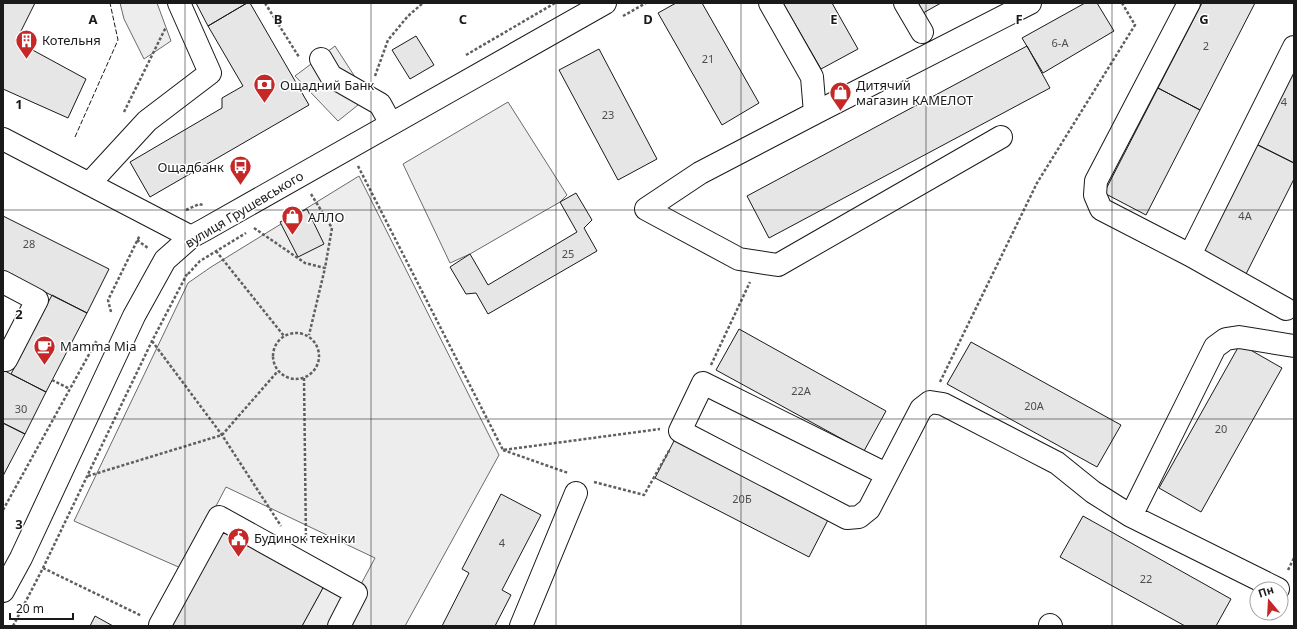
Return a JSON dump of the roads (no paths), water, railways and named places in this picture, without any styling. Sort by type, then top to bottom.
[{"type":"street","points":[[89,184],[147,121],[210,74],[179,3]]},
{"type":"street","name":"вулиця Грушевського","points":[[3,591],[21,558],[134,316],[165,260],[191,237],[605,3]]},
{"type":"street","points":[[770,3],[812,78],[815,113]]},
{"type":"street","points":[[905,3],[922,32]]},
{"type":"street","points":[[1001,137],[778,264],[738,259],[646,209],[700,173],[1030,3]]},
{"type":"street","points":[[1188,3],[1096,181],[1095,195],[1102,209],[1291,305]]},
{"type":"street","points":[[1190,255],[1294,47]]},
{"type":"street","points":[[311,60],[331,76],[380,104],[391,124]]},
{"type":"street","points":[[3,139],[191,237]]},
{"type":"street","points":[[3,282],[37,300],[6,360],[3,359]]},
{"type":"street","points":[[1131,516],[1216,347],[1226,339],[1239,337],[1294,346]]},
{"type":"street","points":[[886,474],[703,383],[680,431],[848,518],[859,518],[869,509],[921,409],[930,402],[943,404],[1057,463],[1093,492],[1131,516],[1262,581]]},
{"type":"street","points":[[521,626],[583,487]]},
{"type":"street","points":[[160,625],[219,517],[356,593],[339,626]]},
{"type":"place","name":"Котельня","points":[[27,60]]},
{"type":"place","name":"Ощадний Банк","points":[[265,104]]},
{"type":"place","name":"Дитячий магазин КАМЕЛОТ","points":[[841,112]]},
{"type":"place","name":"Ощадбанк","points":[[240,186]]},
{"type":"place","name":"АЛЛО","points":[[292,236]]},
{"type":"place","name":"Mamma Mia","points":[[44,366]]},
{"type":"place","name":"Будинок техніки","points":[[239,558]]}]
